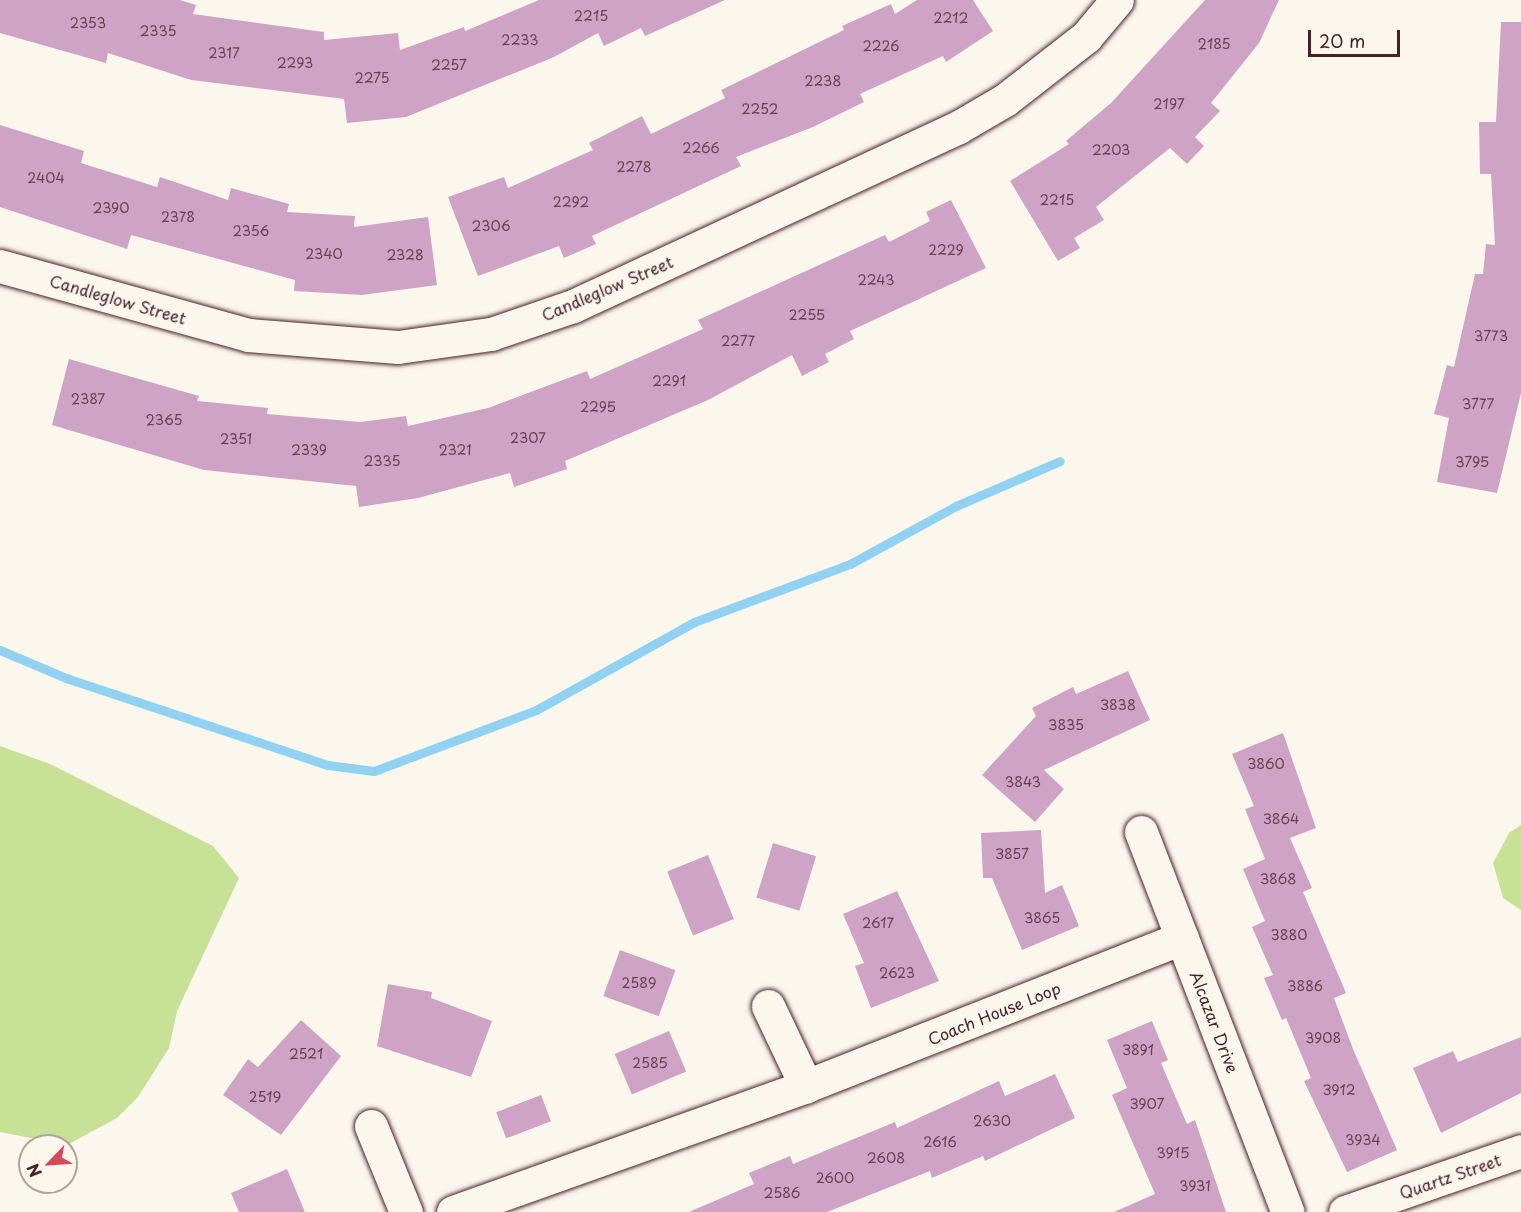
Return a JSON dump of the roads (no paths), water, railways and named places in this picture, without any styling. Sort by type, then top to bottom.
[{"type":"street","name":"Candleglow Street","points":[[0,266],[248,335],[398,346],[491,334],[573,306],[957,128],[1005,100],[1086,37],[1116,0]]},
{"type":"street","name":"Alcazar Drive","points":[[1142,832],[1288,1212]]},
{"type":"street","name":"Coach House Loop","points":[[453,1212],[806,1086],[1182,938]]},
{"type":"street","points":[[768,1006],[806,1086]]},
{"type":"street","points":[[371,1126],[406,1212]]},
{"type":"street","name":"Quartz Street","points":[[1346,1212],[1521,1151]]},
{"type":"waterway","points":[[0,650],[66,678],[328,765],[374,771],[536,710],[694,622],[850,564],[956,506],[1060,461]]}]
